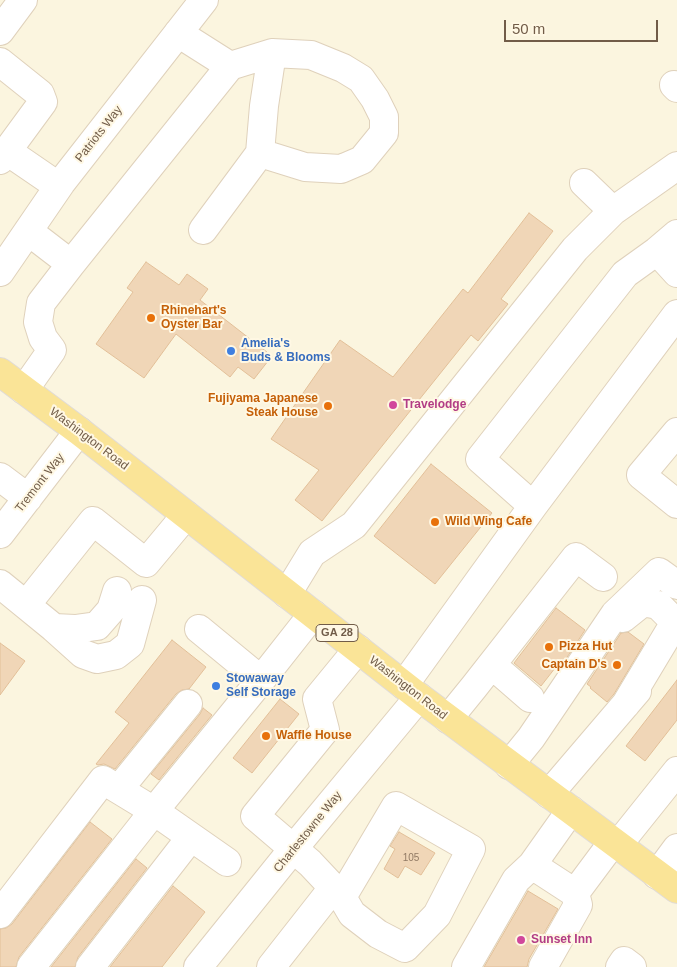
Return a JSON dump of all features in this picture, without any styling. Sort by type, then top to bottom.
[{"type":"main road","name":"Washington Road","points":[[0,372],[79,431],[411,691],[667,882]]},
{"type":"street","points":[[0,31],[23,0]]},
{"type":"street","name":"Patriots Way","points":[[0,272],[58,186],[204,0]]},
{"type":"street","points":[[178,33],[230,66]]},
{"type":"street","points":[[202,230],[260,153],[264,106],[272,53]]},
{"type":"street","points":[[24,390],[52,350],[43,338],[38,322],[41,303],[230,66],[272,53],[311,55],[343,68],[360,79],[375,99],[384,117],[384,133],[362,160],[341,169],[305,167],[260,153]]},
{"type":"street","points":[[0,62],[40,94],[43,102],[4,156],[58,186]]},
{"type":"street","points":[[288,594],[312,553],[354,525],[575,249],[613,211],[677,166]]},
{"type":"street","points":[[584,183],[613,211]]},
{"type":"street","points":[[28,231],[71,264]]},
{"type":"street","points":[[533,506],[480,459],[625,274],[667,243],[677,273]]},
{"type":"street","name":"Charlestowne Way","points":[[198,967],[293,849],[411,691],[533,506],[677,314]]},
{"type":"street","name":"Tremont Way","points":[[0,534],[79,431]]},
{"type":"street","points":[[677,432],[641,475],[677,504]]},
{"type":"street","points":[[0,477],[28,498]]},
{"type":"street","points":[[54,628],[75,629],[97,626],[134,585],[186,515]]},
{"type":"street","points":[[0,584],[83,654],[97,659],[116,655],[130,644],[134,585],[93,521],[26,605]]},
{"type":"street","points":[[448,718],[576,557],[603,577]]},
{"type":"street","points":[[510,765],[531,738],[615,614],[659,572],[677,585]]},
{"type":"street","points":[[466,967],[516,880],[532,865],[560,802],[626,704],[671,629],[672,619],[658,605],[643,602],[622,619],[597,649],[586,657]]},
{"type":"street","points":[[31,967],[313,614]]},
{"type":"street","points":[[199,629],[262,680]]},
{"type":"street","points":[[626,704],[677,644]]},
{"type":"street","points":[[274,966],[338,892],[396,806],[471,849],[437,915],[405,948],[378,934],[352,914],[338,892],[310,863],[255,816],[325,730],[317,699],[358,649]]},
{"type":"street","points":[[492,665],[530,698]]},
{"type":"street","points":[[119,790],[188,704]]},
{"type":"street","points":[[575,893],[677,771]]},
{"type":"street","points":[[0,914],[103,780],[154,811],[227,862]]},
{"type":"street","points":[[90,967],[191,837]]},
{"type":"street","points":[[667,882],[677,848]]},
{"type":"street","points":[[532,865],[575,893],[578,905],[543,967]]},
{"type":"street","points":[[620,967],[624,961],[632,967]]},
{"type":"building","points":[[529,213],[553,231],[501,299],[508,304],[478,341],[471,335],[322,521],[295,500],[319,470],[271,439],[340,340],[393,377],[463,289],[468,293]]},
{"type":"building","name":"Rhinehart's Oyster Bar","points":[[146,262],[179,285],[187,274],[208,289],[200,300],[272,356],[254,379],[238,367],[230,377],[176,334],[144,378],[96,344],[133,292],[127,288]]},
{"type":"building","name":"Wild Wing Cafe","points":[[431,464],[492,513],[435,584],[374,536]]},
{"type":"building","name":"Pizza Hut","points":[[556,608],[585,630],[562,665],[559,663],[541,686],[514,663]]},
{"type":"building","name":"Captain D's","points":[[628,632],[644,644],[614,694],[607,702],[587,684],[621,633]]},
{"type":"building","points":[[172,640],[206,667],[189,689],[182,690],[176,694],[115,769],[104,764],[96,764],[129,723],[115,712]]},
{"type":"building","points":[[0,643],[25,661],[0,695]]},
{"type":"building","points":[[677,680],[677,720],[645,761],[626,746]]},
{"type":"building","name":"Waffle House","points":[[280,699],[299,714],[252,773],[233,758]]},
{"type":"building","points":[[203,708],[212,715],[159,780],[151,774]]},
{"type":"building","points":[[90,822],[112,839],[19,957],[16,967],[0,967],[0,929],[12,924]]},
{"type":"building","points":[[399,832],[435,853],[421,875],[405,866],[398,878],[384,869],[395,849],[390,846]]},
{"type":"building","points":[[136,859],[147,868],[78,957],[75,967],[51,967]]},
{"type":"building","points":[[173,886],[205,912],[162,967],[110,967]]},
{"type":"building","name":"Sunset Inn","points":[[528,891],[558,909],[529,959],[527,967],[484,967]]},
{"type":"place","name":"Rhinehart's Oyster Bar","points":[[151,318]]},
{"type":"place","name":"Amelia's Buds & Blooms","points":[[231,351]]},
{"type":"place","name":"Travelodge","points":[[393,405]]},
{"type":"place","name":"Fujiyama Japanese Steak House","points":[[328,406]]},
{"type":"place","name":"Wild Wing Cafe","points":[[435,522]]},
{"type":"place","name":"Pizza Hut","points":[[549,647]]},
{"type":"place","name":"Captain D's","points":[[617,665]]},
{"type":"place","name":"Stowaway Self Storage","points":[[216,686]]},
{"type":"place","name":"Waffle House","points":[[266,736]]},
{"type":"place","name":"Sunset Inn","points":[[521,940]]}]
